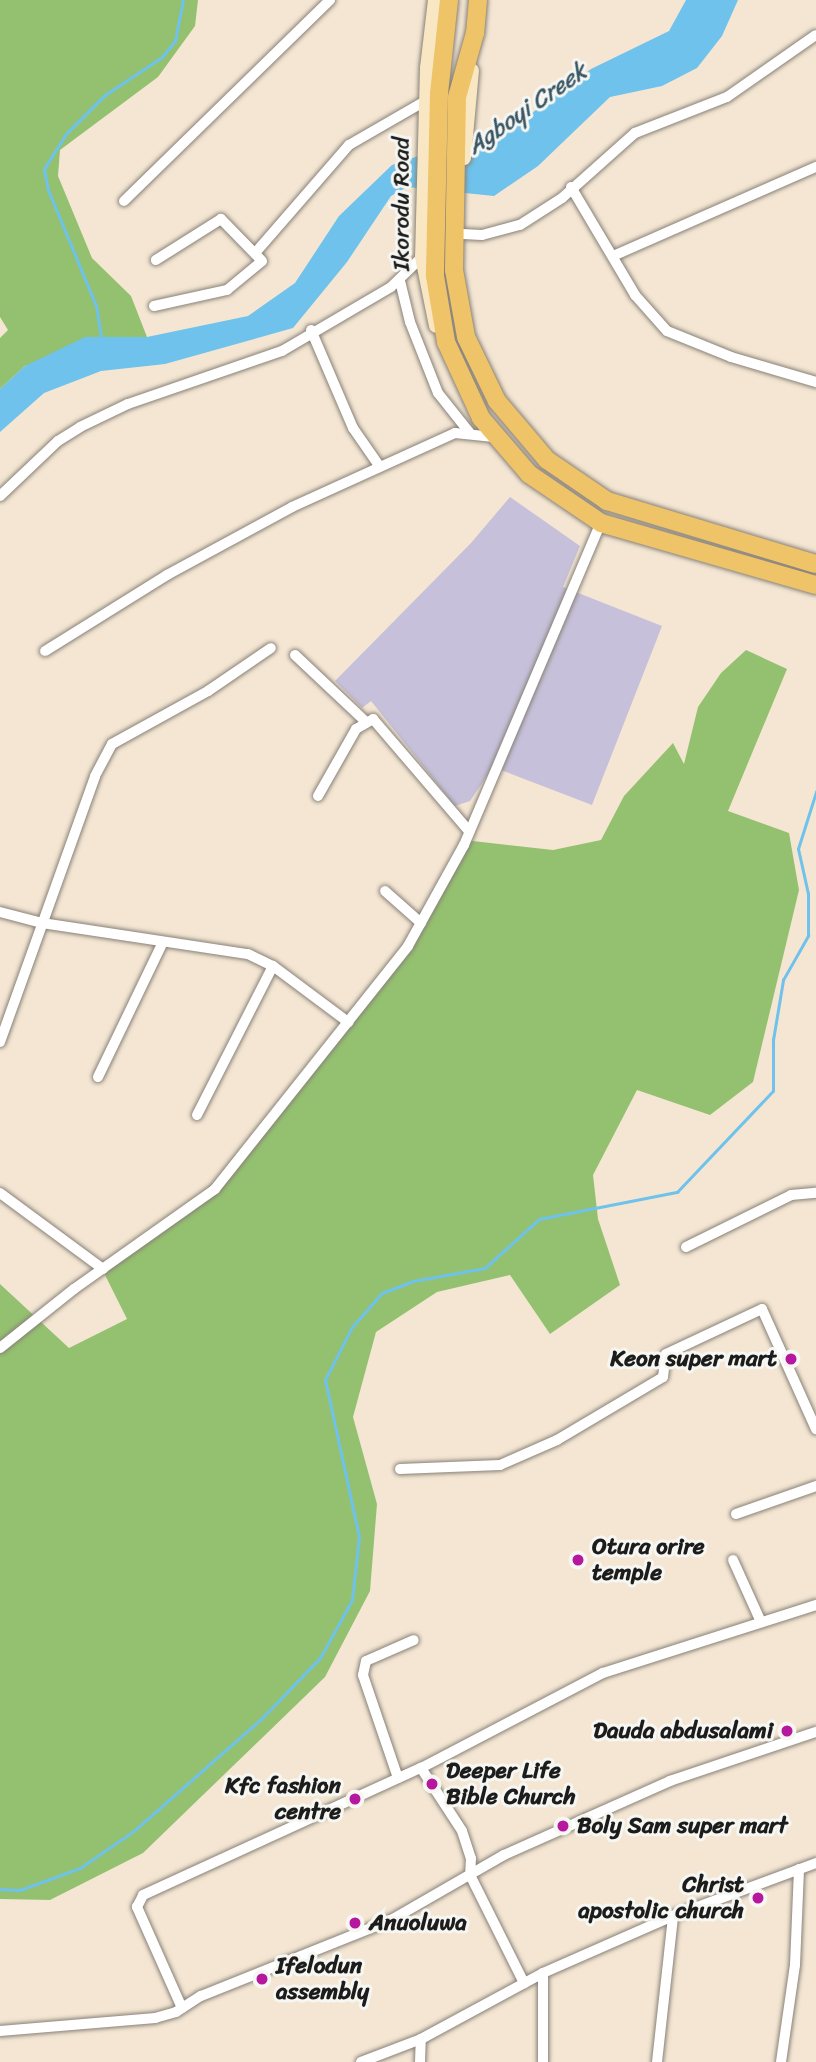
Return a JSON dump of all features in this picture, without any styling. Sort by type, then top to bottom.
[{"type":"highway","name":"Ikorodu Road","points":[[480,0],[475,33],[457,97],[461,135],[444,208],[437,305],[470,400],[495,437],[529,474],[601,523],[816,593]]},
{"type":"highway","name":"Ikorodu Road","points":[[445,1],[432,133],[459,308],[477,364],[511,422],[563,473],[630,511],[816,557]]},
{"type":"highway","name":"Ikorodu Road","points":[[689,526],[816,565]]},
{"type":"highway","name":"Ikorodu Road","points":[[677,548],[816,585]]},
{"type":"street","points":[[124,201],[330,0]]},
{"type":"street","name":"Ikorodu Road","points":[[432,133],[427,100],[445,1]]},
{"type":"street","points":[[463,234],[482,235],[520,225],[571,187],[635,132],[727,97],[816,35]]},
{"type":"street","points":[[256,252],[349,145],[427,100]]},
{"type":"street","points":[[613,256],[816,167]]},
{"type":"street","points":[[571,187],[635,295],[667,331],[731,357],[816,382]]},
{"type":"street","name":"Ikorodu Road","points":[[470,400],[442,344],[422,257],[444,208],[463,234],[463,302],[477,364]]},
{"type":"street","points":[[154,306],[227,290],[261,264],[256,252],[225,221],[217,219],[156,260]]},
{"type":"street","points":[[0,496],[58,441],[80,427],[128,404],[282,351],[311,330],[400,281],[422,257]]},
{"type":"street","points":[[400,281],[410,322],[439,393],[469,432]]},
{"type":"street","points":[[311,330],[354,428],[380,467]]},
{"type":"street","points":[[46,651],[232,539],[380,467],[455,433],[469,432],[495,437]]},
{"type":"street","points":[[0,1348],[103,1269],[215,1189],[348,1022],[421,923],[469,831],[601,523]]},
{"type":"street","points":[[0,1042],[95,776],[112,744],[208,691],[271,648]]},
{"type":"street","points":[[295,655],[365,721]]},
{"type":"street","points":[[318,796],[365,721],[373,719],[382,725],[469,831]]},
{"type":"street","points":[[385,891],[421,923]]},
{"type":"street","points":[[0,912],[42,923],[162,944],[248,954],[273,966],[348,1022]]},
{"type":"street","points":[[98,1077],[162,944]]},
{"type":"street","points":[[197,1115],[273,966]]},
{"type":"street","points":[[0,1193],[103,1269]]},
{"type":"street","points":[[686,1247],[791,1195],[816,1194]]},
{"type":"street","points":[[400,1469],[500,1465],[534,1450],[663,1377],[666,1354],[762,1309],[816,1429]]},
{"type":"street","points":[[736,1514],[816,1486]]},
{"type":"street","points":[[733,1560],[761,1622]]},
{"type":"street","points":[[182,2008],[137,1907],[137,1899],[421,1768],[603,1673],[816,1605]]},
{"type":"street","points":[[398,1777],[363,1675],[366,1661],[414,1640]]},
{"type":"street","points":[[0,2031],[155,2018],[391,1920],[470,1875],[670,1781],[816,1732]]},
{"type":"street","points":[[421,1768],[462,1831],[471,1858],[470,1875],[524,1983]]},
{"type":"street","points":[[361,2062],[421,2039],[543,1973],[673,1916],[800,1869],[815,1866]]},
{"type":"street","points":[[781,2062],[795,1965],[800,1869]]},
{"type":"street","points":[[657,2062],[673,1916]]},
{"type":"street","points":[[543,1973],[543,2062]]},
{"type":"street","points":[[420,2062],[421,2039]]},
{"type":"shaded area","points":[[510,497],[580,546],[563,587],[662,626],[592,805],[493,767],[470,801],[455,806],[371,701],[362,708],[335,681],[471,543]]},
{"type":"green space","points":[[0,0],[198,0],[195,26],[158,77],[60,150],[58,176],[92,258],[131,296],[147,337],[25,366],[0,389],[0,338],[8,330],[0,317]]},
{"type":"green space","points":[[746,650],[787,669],[728,811],[789,833],[799,890],[753,1082],[710,1115],[637,1090],[593,1175],[598,1219],[620,1285],[550,1334],[510,1275],[437,1292],[376,1332],[353,1417],[377,1504],[370,1591],[325,1677],[143,1853],[50,1900],[0,1899],[0,1284],[69,1348],[127,1319],[102,1269],[211,1185],[416,933],[464,840],[553,850],[601,840],[624,796],[673,743],[684,764],[698,707],[721,673]]},
{"type":"water","points":[[686,0],[738,0],[722,36],[697,68],[662,86],[610,97],[538,166],[494,196],[407,187],[391,196],[347,262],[293,328],[165,364],[101,371],[44,393],[0,432],[0,389],[25,366],[85,337],[147,337],[248,316],[295,283],[339,216],[392,165],[424,154],[485,148],[591,69],[669,31]]},
{"type":"waterway","points":[[101,337],[96,306],[48,190],[44,169],[66,134],[105,95],[162,57],[175,41],[183,0]]},
{"type":"waterway","points":[[0,1889],[20,1890],[80,1868],[135,1830],[262,1718],[320,1658],[352,1600],[359,1537],[325,1380],[352,1327],[382,1293],[413,1281],[485,1268],[539,1219],[677,1192],[773,1091],[773,1040],[783,980],[808,936],[808,894],[798,849],[816,792]]},
{"type":"place","name":"Keon super mart","points":[[791,1359]]},
{"type":"place","name":"Otura orire temple","points":[[578,1560]]},
{"type":"place","name":"Dauda abdusalami","points":[[787,1731]]},
{"type":"place","name":"Deeper Life Bible Church","points":[[432,1784]]},
{"type":"place","name":"Kfc fashion centre","points":[[355,1799]]},
{"type":"place","name":"Boly Sam super mart","points":[[563,1826]]},
{"type":"place","name":"Christ apostolic church","points":[[758,1898]]},
{"type":"place","name":"Anuoluwa","points":[[355,1923]]},
{"type":"place","name":"Ifelodun assembly","points":[[262,1979]]},
{"type":"water label","name":"Agboyi Creek","points":[[527,109]]}]
